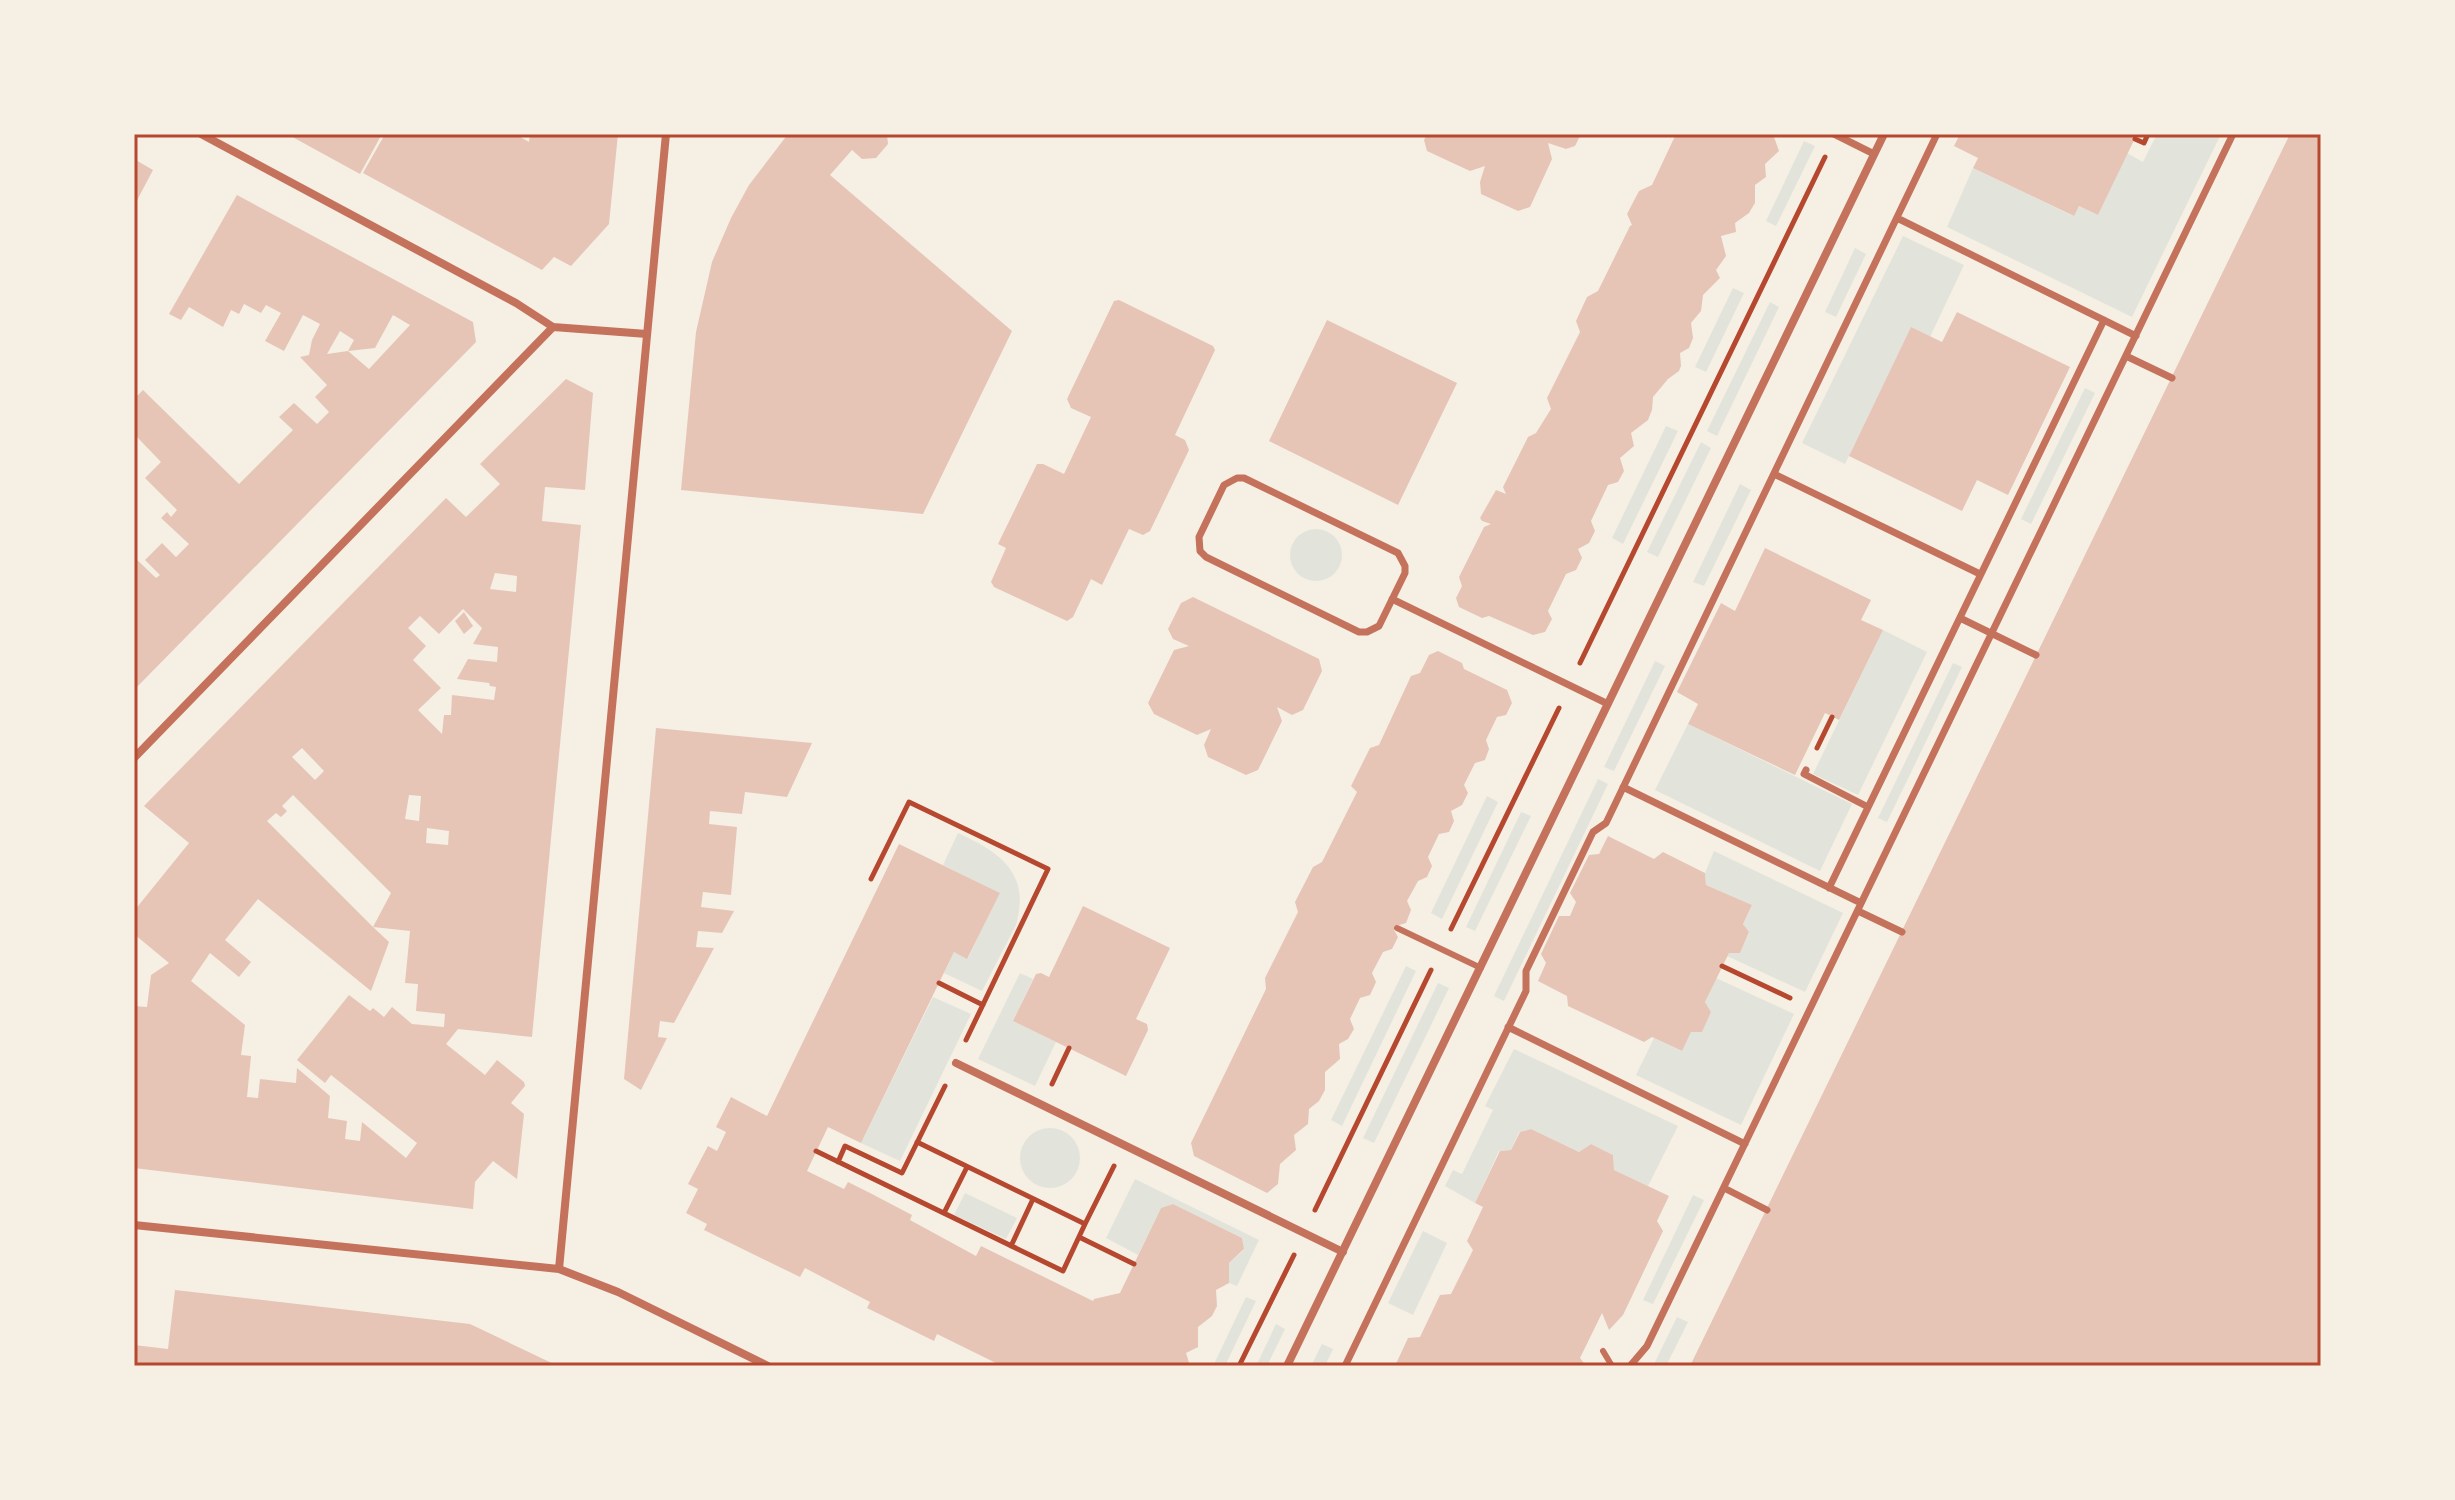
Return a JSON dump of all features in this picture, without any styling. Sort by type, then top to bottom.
[{"type":"street","points":[[201,134],[516,303],[553,327],[647,334]]},
{"type":"street","points":[[559,1269],[666,134]]},
{"type":"street","points":[[1835,134],[1874,154]]},
{"type":"street","points":[[1287,1366],[1884,134]]},
{"type":"street","points":[[1345,1366],[1526,991],[1526,971],[1532,957],[1593,832],[1606,823],[1937,134]]},
{"type":"street","points":[[1630,1366],[1647,1346],[2233,134]]},
{"type":"street","points":[[1897,218],[2136,336]]},
{"type":"street","points":[[1829,888],[2104,320]]},
{"type":"street","points":[[134,758],[553,327]]},
{"type":"street","points":[[2126,356],[2172,378]]},
{"type":"street","points":[[1774,474],[1980,574]]},
{"type":"street","points":[[1244,478],[1398,553],[1405,573],[1392,599],[1379,626],[1359,632],[1206,557],[1200,551],[1199,537],[1224,485],[1230,480],[1244,478]]},
{"type":"street","points":[[1392,599],[1608,704]]},
{"type":"street","points":[[1960,618],[2036,655]]},
{"type":"street","points":[[1806,770],[1804,774],[1868,807]]},
{"type":"street","points":[[1623,787],[1829,888],[1902,932]]},
{"type":"street","points":[[1800,1003],[1810,1008]]},
{"type":"street","points":[[1508,1027],[1745,1144]]},
{"type":"street","points":[[956,1063],[1343,1252]]},
{"type":"street","points":[[1724,1188],[1767,1210]]},
{"type":"street","points":[[134,1225],[559,1269],[618,1292],[768,1366]]},
{"type":"lane","points":[[1397,928],[1481,968]]},
{"type":"lane","points":[[1603,1351],[1612,1366]]},
{"type":"path","points":[[1239,1366],[1835,134]]},
{"type":"path","points":[[2135,139],[2144,143],[2148,134]]},
{"type":"path","points":[[1806,770],[1832,717]]},
{"type":"path","points":[[838,1162],[845,1146],[902,1173],[1048,869],[909,802],[871,879]]},
{"type":"path","points":[[1722,966],[1800,1003]]},
{"type":"path","points":[[939,983],[983,1005]]},
{"type":"path","points":[[1042,1105],[1069,1048]]},
{"type":"path","points":[[917,1142],[1085,1224]]},
{"type":"path","points":[[816,1151],[1063,1271],[1125,1146]]},
{"type":"path","points":[[944,1213],[967,1167]]},
{"type":"path","points":[[1011,1246],[1033,1199]]},
{"type":"path","points":[[1079,1237],[1134,1264]]},
{"type":"shaded area","points":[[2157,134],[2221,134],[2132,317],[1947,227],[1973,168],[2073,216],[2079,206],[2098,215],[2127,153],[2143,162]]},
{"type":"shaded area","points":[[1804,141],[1815,146],[1776,226],[1766,221]]},
{"type":"shaded area","points":[[1903,236],[1964,265],[1930,337],[1911,328],[1845,464],[1802,443]]},
{"type":"shaded area","points":[[1855,248],[1866,254],[1836,317],[1825,312]]},
{"type":"shaded area","points":[[1733,288],[1744,293],[1706,372],[1695,367]]},
{"type":"shaded area","points":[[1770,302],[1779,307],[1717,436],[1707,431]]},
{"type":"shaded area","points":[[2085,388],[2095,393],[2031,524],[2021,519]]},
{"type":"shaded area","points":[[1666,426],[1678,431],[1623,544],[1612,538]]},
{"type":"shaded area","points":[[1701,442],[1711,448],[1658,557],[1647,552]]},
{"type":"shaded area","points":[[1740,484],[1751,490],[1704,586],[1693,582]]},
{"type":"shaded area","points":[[1316,529],[1335,536],[1342,555],[1335,574],[1316,581],[1297,574],[1290,555],[1297,536]]},
{"type":"shaded area","points":[[1883,630],[1927,652],[1858,795],[1813,774]]},
{"type":"shaded area","points":[[1655,661],[1665,666],[1614,771],[1604,767]]},
{"type":"shaded area","points":[[1953,663],[1962,667],[1887,822],[1878,818]]},
{"type":"shaded area","points":[[1688,724],[1852,804],[1820,871],[1655,790]]},
{"type":"shaded area","points":[[1598,779],[1608,784],[1504,1001],[1494,996]]},
{"type":"shaded area","points":[[1487,796],[1498,802],[1442,919],[1431,913]]},
{"type":"shaded area","points":[[1521,812],[1531,816],[1475,931],[1466,927]]},
{"type":"shaded area","points":[[958,833],[998,856],[1008,866],[1019,891],[1016,925],[982,991],[944,973],[954,952],[968,958],[999,893],[943,865]]},
{"type":"shaded area","points":[[1714,851],[1843,913],[1805,992],[1727,956],[1740,952],[1749,933],[1743,924],[1752,905],[1706,885],[1705,873]]},
{"type":"shaded area","points":[[1406,966],[1416,971],[1342,1126],[1331,1120]]},
{"type":"shaded area","points":[[1020,973],[1033,979],[1013,1021],[1056,1042],[1035,1086],[978,1059]]},
{"type":"shaded area","points":[[1716,978],[1794,1014],[1741,1125],[1636,1075],[1654,1038],[1681,1051],[1691,1032],[1702,1031],[1711,1012],[1705,1002]]},
{"type":"shaded area","points":[[1438,983],[1449,988],[1374,1143],[1363,1138]]},
{"type":"shaded area","points":[[933,997],[971,1014],[900,1161],[861,1143]]},
{"type":"shaded area","points":[[1514,1049],[1678,1126],[1648,1186],[1614,1170],[1613,1155],[1591,1144],[1579,1152],[1531,1129],[1519,1132],[1511,1150],[1499,1151],[1475,1203],[1445,1186],[1453,1170],[1462,1174],[1493,1110],[1485,1106]]},
{"type":"shaded area","points":[[1050,1128],[1061,1130],[1071,1137],[1078,1147],[1078,1169],[1071,1179],[1061,1186],[1050,1188],[1039,1186],[1029,1179],[1022,1169],[1020,1158],[1022,1147],[1029,1137],[1039,1130]]},
{"type":"shaded area","points":[[1135,1179],[1259,1240],[1237,1286],[1229,1283],[1229,1263],[1244,1250],[1242,1238],[1173,1204],[1161,1208],[1138,1255],[1106,1238]]},
{"type":"shaded area","points":[[965,1193],[1017,1218],[1006,1239],[954,1215]]},
{"type":"shaded area","points":[[1693,1195],[1704,1200],[1653,1304],[1643,1300]]},
{"type":"shaded area","points":[[1423,1231],[1447,1243],[1413,1315],[1388,1303]]},
{"type":"shaded area","points":[[1246,1297],[1256,1301],[1225,1366],[1213,1366]]},
{"type":"shaded area","points":[[1677,1317],[1688,1322],[1666,1366],[1653,1366]]},
{"type":"shaded area","points":[[1276,1324],[1285,1329],[1267,1366],[1256,1366]]},
{"type":"shaded area","points":[[1322,1344],[1333,1349],[1325,1366],[1311,1366]]},
{"type":"building","points":[[287,134],[382,134],[360,174]]},
{"type":"building","points":[[385,134],[515,134],[529,142],[530,134],[618,134],[609,224],[571,266],[554,257],[542,270],[363,173]]},
{"type":"building","points":[[788,134],[887,134],[888,144],[876,158],[862,159],[852,150],[830,175],[1012,331],[923,514],[681,490],[696,332],[712,262],[749,185]]},
{"type":"building","points":[[1427,134],[1581,134],[1575,146],[1566,149],[1548,143],[1552,159],[1530,207],[1518,211],[1481,194],[1480,182],[1485,166],[1470,171],[1427,151],[1424,140]]},
{"type":"building","points":[[1676,134],[1768,134],[1774,137],[1779,151],[1765,164],[1766,177],[1755,185],[1755,203],[1749,213],[1735,223],[1736,232],[1721,236],[1726,256],[1716,270],[1720,278],[1703,295],[1701,311],[1691,323],[1693,338],[1689,348],[1680,353],[1679,371],[1653,397],[1648,420],[1631,433],[1634,446],[1620,458],[1624,471],[1618,482],[1608,485],[1591,521],[1595,531],[1589,543],[1578,549],[1582,558],[1576,570],[1566,574],[1548,611],[1552,619],[1545,632],[1533,635],[1489,616],[1482,618],[1459,607],[1456,598],[1462,586],[1459,577],[1484,527],[1491,524],[1480,518],[1496,490],[1506,494],[1503,487],[1528,437],[1536,433],[1551,409],[1547,398],[1580,332],[1576,321],[1587,297],[1598,291],[1632,225],[1627,214],[1639,191],[1652,185]]},
{"type":"building","points":[[1960,134],[2137,134],[2098,215],[2079,206],[2074,216],[1973,168],[1978,158],[1954,146]]},
{"type":"building","points":[[2290,134],[2321,134],[2321,1366],[1690,1366]]},
{"type":"building","points":[[134,159],[153,170],[134,206]]},
{"type":"building","points":[[237,195],[473,322],[476,342],[134,690],[134,557],[156,578],[160,575],[145,560],[162,543],[176,557],[189,544],[161,518],[167,512],[171,517],[177,510],[145,478],[161,462],[137,437],[134,441],[134,399],[143,390],[239,484],[293,430],[279,417],[294,403],[317,424],[329,412],[315,397],[327,385],[300,357],[309,355],[320,324],[303,315],[284,351],[265,341],[281,313],[266,305],[261,313],[244,304],[239,314],[231,310],[223,327],[189,307],[181,320],[169,314]],"holes":[[[393,315],[410,325],[369,369],[348,351],[375,348]],[[340,331],[354,340],[348,351],[327,354]]]},
{"type":"building","points":[[1119,300],[1213,346],[1215,350],[1175,435],[1185,440],[1189,450],[1150,531],[1143,535],[1129,529],[1102,585],[1091,579],[1073,617],[1067,621],[994,587],[991,582],[1006,548],[998,544],[1037,464],[1064,474],[1091,417],[1071,408],[1067,399],[1114,301]]},
{"type":"building","points":[[1957,312],[2070,367],[2008,495],[1977,480],[1962,511],[1849,456],[1911,327],[1942,342]]},
{"type":"building","points":[[1327,320],[1457,383],[1398,505],[1269,441]]},
{"type":"building","points":[[566,379],[593,393],[585,490],[545,487],[542,521],[581,525],[532,1037],[458,1029],[446,1044],[485,1075],[497,1060],[524,1082],[525,1086],[511,1103],[524,1114],[517,1179],[493,1161],[475,1182],[473,1209],[134,1168],[134,1006],[147,1007],[151,975],[169,963],[134,934],[134,911],[189,843],[144,806],[446,498],[466,517],[500,484],[480,464]],"holes":[[[495,573],[517,576],[516,592],[490,589]],[[463,609],[482,628],[473,644],[498,647],[497,662],[468,659],[457,679],[489,683],[496,687],[494,700],[452,695],[451,715],[444,715],[442,734],[418,710],[441,688],[413,660],[426,646],[408,628],[420,616],[439,634]],[[302,748],[324,771],[315,780],[292,757]],[[293,795],[391,893],[373,927],[267,821],[276,813],[281,817],[287,811],[282,806]],[[409,795],[421,796],[419,821],[405,819]],[[427,828],[449,831],[448,845],[426,843]],[[258,899],[371,991],[389,942],[373,927],[410,931],[405,983],[418,984],[416,1011],[445,1014],[444,1027],[412,1024],[392,1007],[384,1017],[349,995],[297,1060],[325,1083],[331,1075],[417,1143],[406,1158],[362,1122],[360,1141],[345,1139],[347,1121],[328,1118],[330,1096],[297,1068],[296,1083],[260,1079],[258,1098],[247,1097],[251,1056],[241,1055],[245,1025],[191,981],[210,953],[239,977],[251,962],[225,940]]]},
{"type":"building","points":[[1765,548],[1871,600],[1861,620],[1883,630],[1839,720],[1825,713],[1795,775],[1688,724],[1698,704],[1677,692],[1721,603],[1735,611]]},
{"type":"building","points":[[1193,597],[1319,659],[1322,671],[1303,710],[1292,715],[1277,707],[1282,721],[1258,770],[1246,775],[1208,757],[1204,745],[1211,729],[1197,735],[1154,714],[1148,703],[1174,650],[1189,646],[1173,639],[1168,629],[1181,603]]},
{"type":"building","points":[[464,612],[473,626],[464,634],[455,621]]},
{"type":"building","points":[[1438,651],[1462,663],[1464,669],[1507,690],[1512,703],[1506,715],[1497,717],[1486,740],[1489,749],[1485,760],[1475,763],[1464,785],[1468,793],[1462,805],[1451,811],[1454,821],[1449,832],[1439,834],[1428,857],[1432,866],[1427,877],[1418,881],[1407,901],[1411,910],[1406,923],[1396,926],[1394,930],[1398,937],[1392,949],[1383,952],[1372,973],[1376,982],[1370,995],[1360,998],[1350,1019],[1354,1029],[1348,1039],[1339,1044],[1340,1059],[1325,1072],[1325,1090],[1319,1101],[1309,1109],[1308,1124],[1294,1135],[1296,1150],[1280,1164],[1278,1184],[1267,1193],[1194,1156],[1191,1143],[1266,989],[1265,978],[1298,912],[1295,902],[1313,867],[1322,862],[1357,792],[1351,786],[1370,748],[1379,745],[1411,676],[1420,673],[1429,655]]},
{"type":"building","points":[[656,728],[812,743],[787,797],[745,792],[742,814],[710,811],[709,824],[737,827],[731,895],[703,892],[701,907],[734,911],[722,933],[698,931],[696,947],[714,948],[674,1023],[660,1021],[658,1037],[667,1038],[641,1090],[624,1079]]},
{"type":"building","points":[[1608,836],[1654,859],[1663,852],[1705,873],[1706,885],[1752,905],[1743,924],[1749,932],[1740,953],[1729,953],[1705,1002],[1711,1012],[1702,1032],[1691,1032],[1682,1051],[1652,1037],[1644,1042],[1568,1006],[1567,996],[1538,981],[1546,963],[1541,954],[1559,916],[1570,916],[1576,902],[1570,893],[1589,855],[1599,854]]},
{"type":"building","points":[[899,844],[1000,893],[967,959],[954,952],[861,1143],[828,1127],[807,1171],[844,1189],[848,1182],[870,1193],[912,1215],[910,1220],[976,1256],[981,1246],[1093,1301],[1120,1293],[1161,1208],[1173,1204],[1242,1238],[1244,1249],[1229,1263],[1229,1283],[1216,1290],[1217,1306],[1212,1316],[1198,1327],[1198,1347],[1186,1353],[1190,1366],[1002,1366],[937,1334],[934,1341],[867,1308],[870,1302],[805,1268],[800,1277],[704,1230],[707,1224],[686,1213],[698,1189],[688,1184],[708,1146],[717,1151],[726,1132],[716,1127],[731,1097],[767,1116]]},
{"type":"building","points":[[1083,906],[1170,948],[1136,1019],[1147,1024],[1148,1030],[1126,1076],[1013,1021],[1036,974],[1049,977]]},
{"type":"building","points":[[1531,1129],[1579,1152],[1591,1144],[1613,1155],[1614,1170],[1669,1196],[1657,1221],[1663,1231],[1623,1315],[1609,1330],[1602,1313],[1580,1358],[1586,1366],[1395,1366],[1408,1338],[1420,1337],[1440,1295],[1451,1294],[1473,1250],[1467,1241],[1483,1207],[1475,1203],[1500,1151],[1511,1150],[1520,1132]]},
{"type":"building","points":[[175,1290],[470,1324],[558,1366],[134,1366],[134,1345],[168,1349]]}]
